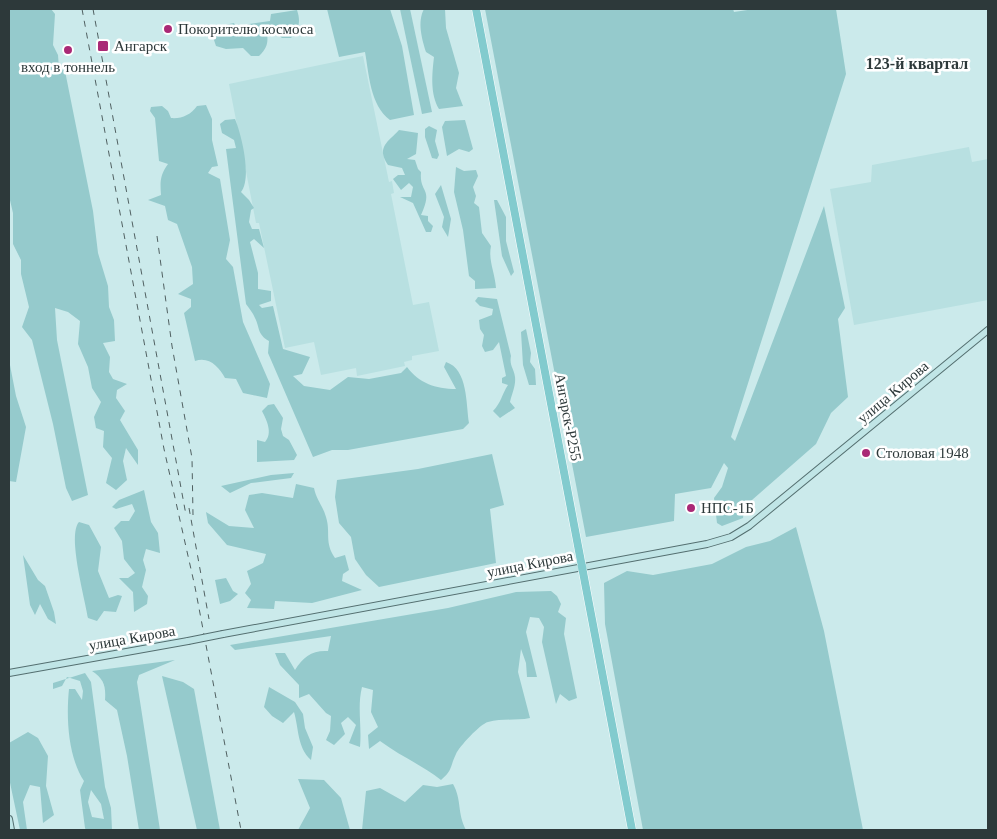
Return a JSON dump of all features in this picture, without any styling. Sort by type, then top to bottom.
[{"type":"main road","name":"Ангарск-Р255","points":[[476,9],[632,830]]},
{"type":"street","name":"улица Кирова","points":[[9,673],[707,544],[731,537],[774,507],[988,330]]},
{"type":"street","points":[[9,819],[11,830]]},
{"type":"shaded area","points":[[9,9],[51,9],[55,14],[53,45],[58,55],[59,68],[65,71],[93,211],[98,253],[108,286],[109,307],[114,320],[115,341],[103,343],[110,357],[109,372],[113,379],[127,384],[117,390],[116,398],[125,411],[120,420],[138,450],[138,465],[126,448],[123,461],[127,480],[116,490],[106,483],[112,458],[103,447],[104,431],[96,428],[94,417],[101,402],[92,388],[88,367],[78,344],[80,321],[68,312],[55,308],[57,340],[88,495],[72,501],[66,488],[53,424],[32,340],[22,327],[29,307],[21,274],[21,260],[13,244],[13,213],[9,196]]},
{"type":"shaded area","points":[[327,9],[390,9],[402,46],[414,115],[390,120],[383,114],[374,98],[365,52],[339,57]]},
{"type":"shaded area","points":[[400,9],[410,9],[432,112],[422,114]]},
{"type":"shaded area","points":[[424,9],[445,9],[446,28],[459,73],[456,88],[463,106],[439,109],[436,103],[432,84],[434,57],[426,52],[421,30],[421,19]]},
{"type":"shaded area","points":[[485,9],[733,9],[734,12],[754,9],[836,9],[846,74],[731,437],[735,441],[824,206],[845,308],[838,319],[848,397],[831,413],[816,444],[744,507],[743,518],[722,526],[717,523],[714,498],[722,487],[728,468],[724,463],[711,488],[675,494],[674,521],[586,537]]},
{"type":"shaded area","points":[[297,10],[299,18],[296,32],[291,38],[282,38],[275,32],[267,31],[267,45],[259,56],[251,56],[243,48],[226,49],[216,46],[210,28],[234,23],[237,29],[249,24],[270,21],[271,14]]},
{"type":"shaded area","points":[[363,56],[389,182],[392,181],[394,193],[391,194],[413,305],[429,302],[439,351],[412,356],[412,360],[404,362],[405,366],[357,376],[356,368],[321,375],[314,342],[285,348],[259,223],[256,223],[229,84]]},
{"type":"shaded area","points":[[206,105],[212,119],[212,140],[218,166],[212,167],[208,173],[220,179],[230,240],[226,259],[233,267],[243,322],[270,384],[267,398],[243,393],[236,379],[225,378],[220,370],[209,361],[195,361],[184,313],[191,307],[191,299],[178,294],[193,284],[192,267],[177,224],[168,220],[165,206],[148,200],[161,195],[161,179],[168,164],[159,161],[155,118],[150,111],[151,107],[162,106],[168,111],[171,118],[175,118],[189,114],[197,106]]},
{"type":"shaded area","points":[[235,119],[243,146],[246,167],[246,177],[241,192],[254,208],[251,210],[249,222],[252,229],[259,229],[264,248],[254,239],[250,242],[258,273],[258,289],[271,291],[271,301],[259,305],[262,308],[273,306],[283,349],[310,357],[302,374],[293,376],[304,386],[330,390],[348,377],[369,379],[401,373],[407,367],[412,373],[428,384],[441,388],[456,389],[444,367],[446,362],[458,372],[465,388],[469,423],[463,429],[348,450],[332,450],[313,457],[268,353],[269,341],[261,333],[254,316],[246,304],[226,149],[236,148],[234,140],[222,133],[220,124],[225,120]]},
{"type":"shaded area","points":[[465,120],[473,149],[469,152],[459,149],[447,156],[442,127],[445,121]]},
{"type":"shaded area","points":[[429,126],[437,130],[435,141],[439,155],[437,159],[432,158],[425,137],[425,129]]},
{"type":"shaded area","points":[[399,130],[418,133],[416,154],[407,159],[415,160],[421,172],[426,200],[421,215],[428,216],[428,221],[433,226],[431,232],[426,232],[413,203],[400,197],[411,197],[413,187],[409,183],[401,190],[393,179],[398,175],[405,175],[402,168],[388,165],[383,154],[385,145]]},
{"type":"shaded area","points":[[969,147],[972,162],[988,159],[988,300],[854,325],[830,189],[871,182],[872,165]]},
{"type":"shaded area","points":[[456,167],[464,171],[476,170],[478,176],[473,187],[476,196],[474,203],[479,207],[482,233],[491,246],[490,256],[496,288],[475,289],[475,281],[469,276],[463,230],[454,192]]},
{"type":"shaded area","points":[[441,185],[451,219],[448,237],[442,227],[444,217],[435,194]]},
{"type":"shaded area","points":[[494,200],[497,200],[506,217],[506,241],[514,272],[511,276],[502,256]]},
{"type":"shaded area","points":[[478,297],[497,299],[515,377],[510,402],[515,408],[500,418],[493,411],[508,385],[502,383],[502,378],[506,376],[499,342],[493,350],[485,352],[482,346],[484,335],[480,329],[479,320],[492,315],[493,309],[480,306],[475,301]]},
{"type":"shaded area","points":[[526,329],[531,353],[530,362],[535,369],[536,385],[529,385],[523,365],[521,332]]},
{"type":"shaded area","points":[[9,360],[16,396],[26,427],[16,482],[9,481]]},
{"type":"shaded area","points":[[274,404],[283,418],[281,429],[283,436],[289,440],[297,455],[294,460],[257,462],[257,440],[265,442],[269,435],[262,411],[268,405]]},
{"type":"shaded area","points":[[492,454],[504,505],[490,509],[496,563],[379,587],[366,575],[355,559],[351,537],[339,523],[335,497],[337,480],[418,469]]},
{"type":"shaded area","points":[[294,473],[291,478],[251,483],[230,493],[221,486],[271,475]]},
{"type":"shaded area","points":[[296,484],[314,488],[326,517],[332,552],[335,558],[345,555],[349,570],[343,574],[342,581],[362,590],[312,603],[275,601],[274,609],[247,608],[251,600],[245,593],[251,584],[247,571],[263,563],[266,554],[227,545],[208,523],[206,512],[229,526],[254,528],[245,510],[249,495],[262,493],[293,498]]},
{"type":"shaded area","points":[[144,490],[151,522],[158,533],[160,553],[146,549],[143,560],[146,570],[142,587],[148,596],[147,604],[134,612],[133,592],[119,578],[128,578],[135,573],[124,559],[122,541],[114,528],[121,521],[129,521],[135,511],[132,504],[116,509],[112,507],[119,500]]},
{"type":"shaded area","points":[[79,522],[89,525],[101,547],[98,571],[109,598],[118,595],[122,596],[116,612],[104,611],[97,621],[88,618],[78,567],[75,540]]},
{"type":"shaded area","points":[[796,527],[824,631],[863,830],[643,830],[605,624],[604,583],[627,571],[653,575],[712,564],[746,547],[770,541]]},
{"type":"shaded area","points":[[23,555],[38,580],[45,586],[56,624],[48,619],[40,604],[35,615],[30,605]]},
{"type":"shaded area","points":[[226,578],[233,591],[238,594],[230,601],[220,604],[215,580]]},
{"type":"shaded area","points":[[551,591],[557,596],[561,604],[558,612],[566,618],[564,634],[577,698],[569,701],[560,694],[556,704],[542,642],[544,627],[539,618],[530,617],[526,632],[537,677],[527,677],[526,663],[521,649],[518,672],[530,718],[498,720],[484,724],[461,746],[449,771],[441,780],[380,741],[369,749],[368,735],[378,727],[371,712],[373,690],[362,687],[360,747],[349,743],[356,725],[348,717],[341,723],[345,734],[334,745],[326,740],[330,731],[331,716],[309,694],[299,698],[299,685],[280,665],[275,653],[285,653],[295,670],[308,655],[328,651],[331,636],[235,650],[230,645],[448,608],[516,592]]},
{"type":"shaded area","points":[[175,660],[139,675],[137,682],[160,830],[139,830],[127,756],[117,710],[105,700],[103,683],[92,671]]},
{"type":"shaded area","points":[[85,673],[91,682],[105,787],[111,808],[112,830],[86,830],[85,828],[80,790],[84,781],[74,761],[68,725],[69,689],[75,689],[82,700],[83,691],[80,681],[70,678]],"holes":[[[91,790],[101,804],[104,819],[92,817],[88,802]]]},
{"type":"shaded area","points":[[162,676],[183,682],[194,689],[220,830],[197,830]]},
{"type":"shaded area","points":[[66,679],[62,686],[53,689],[53,683]]},
{"type":"shaded area","points":[[269,687],[295,702],[303,714],[305,728],[313,747],[311,760],[306,755],[301,744],[294,712],[283,723],[272,716],[264,707]]},
{"type":"shaded area","points":[[28,732],[38,738],[48,756],[46,786],[54,815],[43,823],[40,787],[30,785],[23,802],[27,830],[20,830],[9,778],[9,743]]},
{"type":"shaded area","points":[[298,779],[324,780],[341,798],[350,830],[298,830],[310,808]]},
{"type":"shaded area","points":[[453,784],[458,796],[461,818],[466,830],[362,830],[366,791],[380,788],[405,802],[423,785],[437,787]]},
{"type":"railway","points":[[82,9],[164,449],[195,587],[241,830]]},
{"type":"railway","points":[[93,9],[186,515]]},
{"type":"railway","points":[[157,236],[172,346],[192,458],[193,515]]},
{"type":"railway","points":[[189,508],[209,619]]},
{"type":"place","name":"Покорителю космоса","points":[[168,29]]},
{"type":"place","name":"Ангарск","points":[[103,46]]},
{"type":"place","name":"вход в тоннель","points":[[68,50]]},
{"type":"place","name":"Столовая 1948","points":[[866,453]]},
{"type":"place","name":"НПС-1Б","points":[[691,508]]},
{"type":"district","name":"123-й квартал","points":[[917,63]]}]
